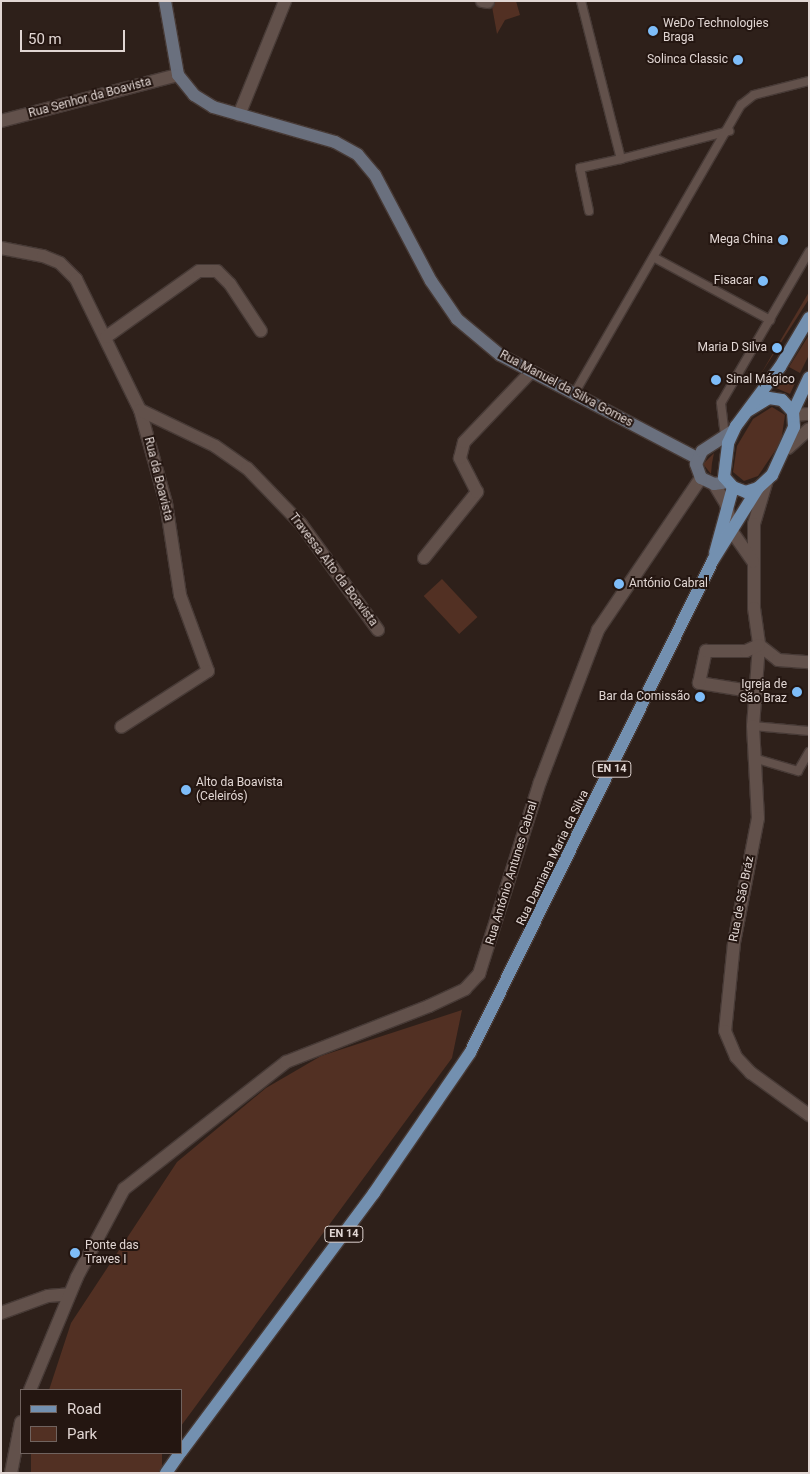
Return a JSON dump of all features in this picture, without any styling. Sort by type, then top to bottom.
[{"type":"main road","name":"Rua Damiana Maria da Silva","points":[[713,560],[730,485],[722,464],[729,433],[749,410],[809,318]]},
{"type":"main road","name":"Rua Damiana Maria da Silva","points":[[182,1451],[434,1109],[486,1024],[713,560],[733,533],[788,448],[793,413],[809,378]]},
{"type":"main road","name":"Rua Damiana Maria da Silva","points":[[749,410],[776,398],[793,413]]},
{"type":"main road","points":[[730,485],[746,492],[763,484]]},
{"type":"main road","name":"EN 14","points":[[166,1473],[180,1454]]},
{"type":"street","name":"Rua Manuel da Silva Gomes","points":[[165,1],[178,75],[194,95],[239,115],[335,142],[358,155],[376,175],[431,281],[457,319],[500,355],[697,458]]},
{"type":"street","points":[[239,115],[286,1]]},
{"type":"street","name":"Rua Senhor da Boavista","points":[[1,121],[178,75]]},
{"type":"street","name":"Rua da Boavista","points":[[1,248],[60,263],[76,279],[140,410],[166,503],[180,594],[208,671],[121,726]]},
{"type":"street","points":[[106,337],[199,271],[216,271],[230,284],[261,331]]},
{"type":"street","points":[[424,558],[477,492],[460,458],[464,442],[531,372]]},
{"type":"street","name":"Travessa Alto da Boavista","points":[[140,410],[215,446],[247,468],[301,524],[378,630]]},
{"type":"street","points":[[793,413],[809,414]]},
{"type":"street","points":[[788,448],[809,429]]},
{"type":"street","points":[[729,433],[697,458],[696,470],[701,478],[714,484],[730,485]]},
{"type":"street","name":"Rua António Antunes Cabral","points":[[30,1389],[69,1294],[103,1221],[124,1189],[286,1062],[429,1006],[465,989],[479,974],[540,782],[598,630],[701,478]]},
{"type":"street","points":[[714,484],[726,504],[733,533],[754,562]]},
{"type":"street","name":"Rua de São Bráz","points":[[763,484],[754,524],[754,562],[759,645],[753,726],[757,759],[758,818],[734,943],[726,1031],[736,1057],[751,1073],[809,1115]]},
{"type":"street","points":[[756,692],[699,683],[706,651],[746,651],[759,645],[778,660],[809,662]]},
{"type":"street","points":[[1,1313],[48,1296],[69,1294]]},
{"type":"street","points":[[11,1473],[20,1427]]},
{"type":"lane","points":[[581,1],[621,159]]},
{"type":"lane","points":[[574,394],[729,132],[741,105],[754,94],[809,81]]},
{"type":"lane","points":[[589,211],[580,168],[729,132]]},
{"type":"lane","points":[[729,433],[721,403],[809,252]]},
{"type":"lane","points":[[655,258],[770,320]]},
{"type":"lane","points":[[753,726],[809,731]]},
{"type":"lane","points":[[757,759],[798,771],[809,752]]},
{"type":"green space","points":[[491,1],[516,1],[520,15],[505,20],[497,34]]},
{"type":"green space","points":[[809,292],[809,299],[759,377],[783,336]]},
{"type":"green space","points":[[809,335],[809,355],[800,373],[789,367]]},
{"type":"green space","points":[[784,374],[796,381],[790,394],[776,388]]},
{"type":"green space","points":[[772,407],[785,415],[781,442],[758,476],[744,481],[733,472],[737,446],[753,419]]},
{"type":"green space","points":[[714,453],[712,463],[711,474],[703,464]]},
{"type":"green space","points":[[442,579],[477,617],[459,634],[424,596]]},
{"type":"green space","points":[[462,1010],[452,1058],[182,1425],[182,1389],[49,1389],[71,1323],[177,1162],[266,1088],[321,1056]]},
{"type":"green space","points":[[31,1454],[162,1454],[162,1473],[31,1473]]},
{"type":"place","name":"WeDo Technologies Braga","points":[[653,31]]},
{"type":"place","name":"Solinca Classic","points":[[738,60]]},
{"type":"place","name":"Mega China","points":[[783,240]]},
{"type":"place","name":"Fisacar","points":[[763,281]]},
{"type":"place","name":"Maria D Silva","points":[[777,348]]},
{"type":"place","name":"Sinal Mágico","points":[[716,380]]},
{"type":"place","name":"António Cabral","points":[[619,584]]},
{"type":"place","name":"Igreja de São Braz","points":[[797,692]]},
{"type":"place","name":"Bar da Comissão","points":[[700,697]]},
{"type":"place","name":"Alto da Boavista (Celeirós)","points":[[186,790]]},
{"type":"place","name":"Ponte das Traves I","points":[[75,1253]]}]
